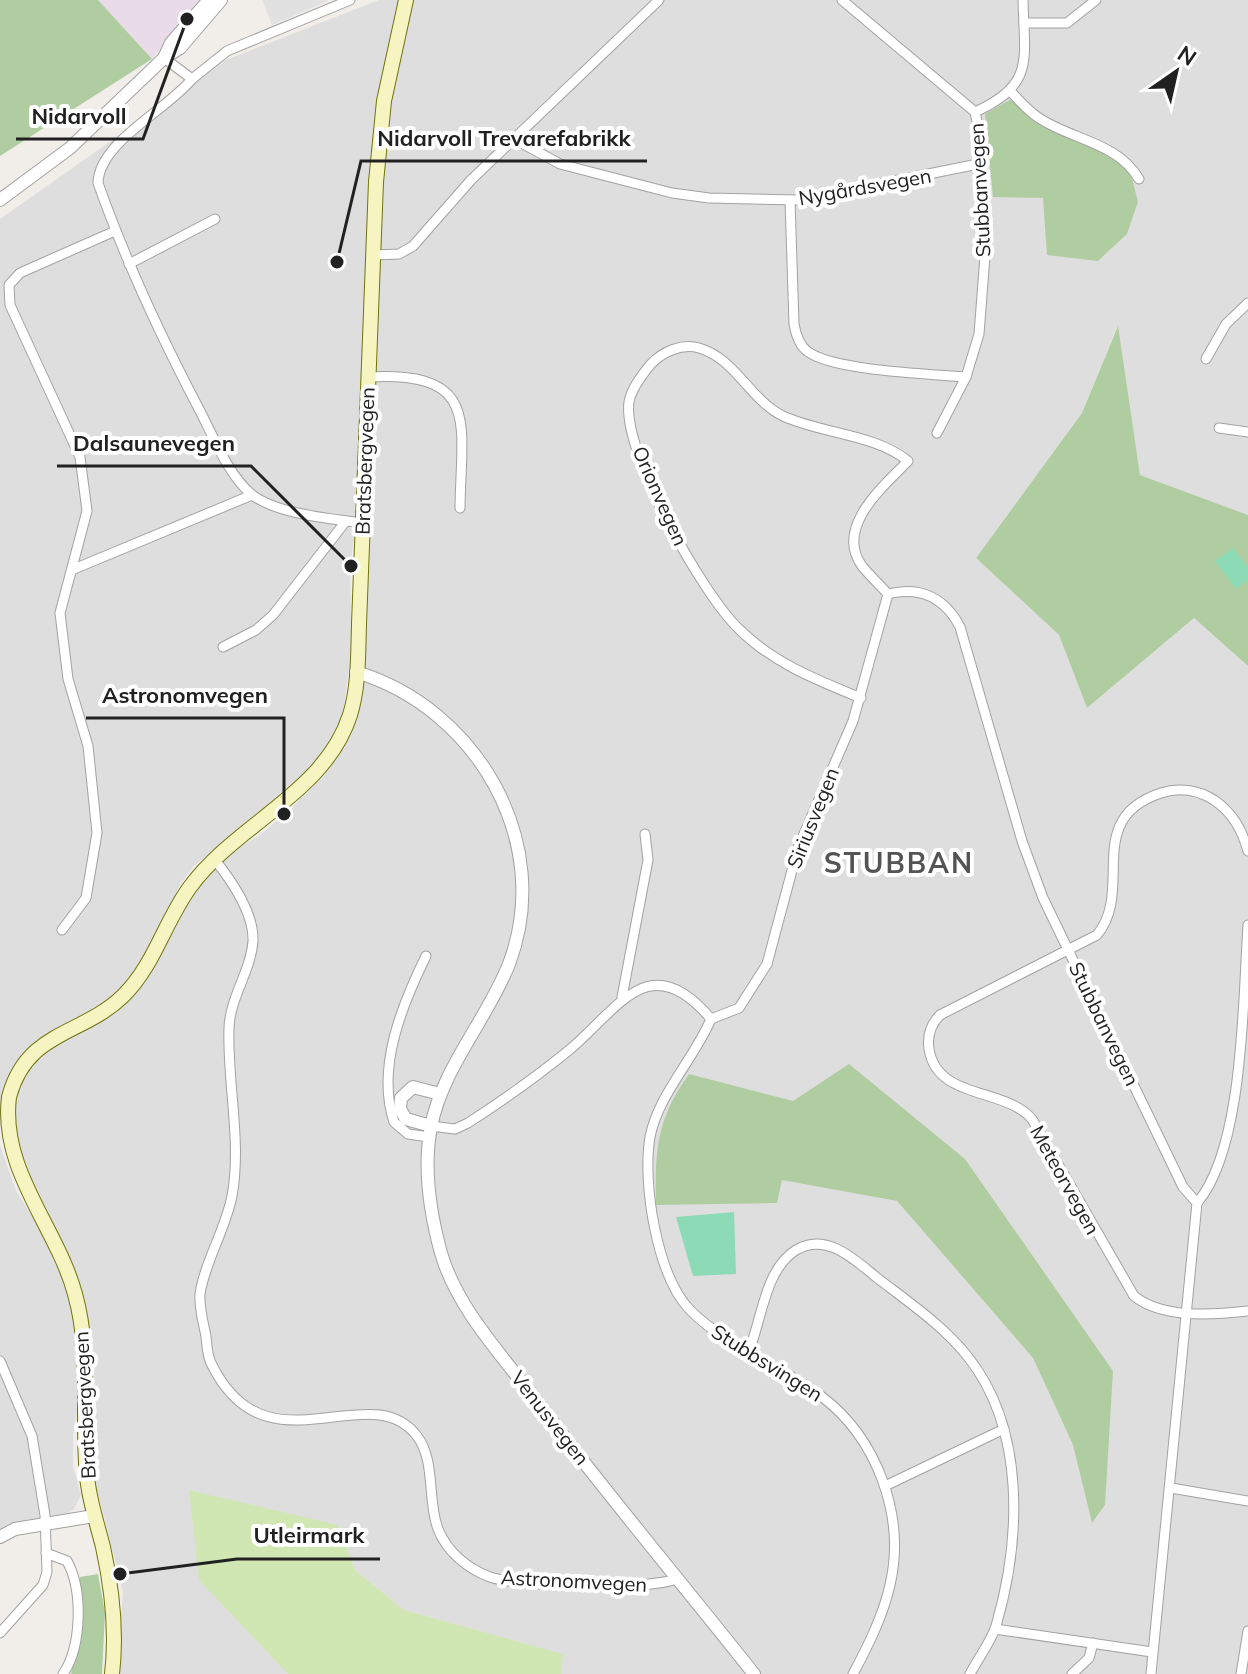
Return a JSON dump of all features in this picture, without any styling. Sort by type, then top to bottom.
[{"type":"main road","name":"Bratsbergvegen","points":[[112,1674],[111,1598],[86,1460],[86,1353],[79,1312],[61,1253],[14,1170],[7,1144],[8,1099],[19,1071],[34,1051],[106,1010],[128,991],[191,886],[215,860],[326,760],[349,716],[356,672],[373,255],[384,101],[406,0]]},
{"type":"street","points":[[164,58],[171,43],[209,0]]},
{"type":"street","points":[[0,200],[70,148],[164,58],[180,48],[221,0]]},
{"type":"street","points":[[350,0],[227,51],[107,155],[98,183],[115,231],[175,365],[224,459],[252,495],[304,516],[363,523]]},
{"type":"street","points":[[373,255],[394,255],[409,249],[471,180],[659,0]]},
{"type":"street","name":"Stubbanvegen","points":[[842,0],[975,112],[983,163],[983,294],[979,334],[966,377],[937,433]]},
{"type":"street","points":[[975,112],[1011,92],[1024,62],[1023,0]]},
{"type":"street","points":[[1024,23],[1067,23],[1096,0]]},
{"type":"street","points":[[164,58],[192,79]]},
{"type":"street","points":[[1011,92],[1041,119],[1116,153],[1131,166],[1139,179]]},
{"type":"street","name":"Nygårdsvegen","points":[[516,140],[560,164],[672,193],[790,201],[868,189],[983,163]]},
{"type":"street","points":[[790,201],[794,324],[797,338],[806,351],[835,363],[966,377]]},
{"type":"street","points":[[129,264],[215,219]]},
{"type":"street","points":[[62,930],[86,898],[97,833],[88,746],[62,651],[60,613],[87,511],[80,457],[10,305],[9,285],[20,273],[115,231]]},
{"type":"street","points":[[1206,359],[1226,324],[1248,303]]},
{"type":"street","name":"Orionvegen","points":[[861,698],[776,659],[738,628],[714,599],[674,534],[635,443],[629,402],[655,360],[672,349],[698,347],[729,366],[766,407],[807,425],[895,450],[908,461],[863,511],[855,527],[860,564],[888,594]]},
{"type":"street","points":[[368,377],[422,380],[453,397],[461,414],[460,508]]},
{"type":"street","points":[[1219,428],[1248,432]]},
{"type":"street","points":[[74,569],[252,495]]},
{"type":"street","points":[[223,647],[256,630],[273,615],[346,521]]},
{"type":"street","name":"Stubbanvegen","points":[[888,594],[929,594],[950,609],[960,627],[1022,841],[1067,950],[1183,1187],[1197,1203]]},
{"type":"street","name":"Siriusvegen","points":[[711,1019],[739,1008],[767,964],[798,848],[861,698],[888,594]]},
{"type":"street","name":"Venusvegen","points":[[356,672],[397,687],[441,717],[482,761],[508,808],[521,858],[519,924],[510,961],[494,999],[440,1094],[430,1132],[425,1168],[440,1251],[452,1283],[485,1335],[754,1674]]},
{"type":"street","points":[[1067,950],[1097,935],[1106,925],[1114,891],[1111,855],[1117,832],[1131,811],[1145,800],[1180,789],[1199,793],[1231,814],[1243,833],[1248,851]]},
{"type":"street","points":[[622,997],[648,860],[645,834]]},
{"type":"street","name":"Astronomvegen","points":[[215,860],[236,892],[249,921],[253,940],[229,1025],[235,1179],[221,1234],[200,1294],[210,1362],[224,1386],[236,1400],[252,1411],[275,1419],[298,1421],[376,1414],[399,1421],[416,1435],[425,1453],[438,1530],[454,1556],[493,1578],[636,1586],[676,1579]]},
{"type":"street","points":[[1151,1674],[1197,1203],[1209,1190],[1219,1164],[1230,1116],[1239,1054],[1248,925]]},
{"type":"street","name":"Meteorvegen","points":[[1067,950],[940,1015],[930,1028],[929,1052],[937,1069],[955,1085],[1002,1098],[1024,1109],[1126,1287],[1144,1304],[1184,1312]]},
{"type":"street","points":[[426,956],[404,1004],[387,1076],[394,1122],[408,1134],[455,1129],[509,1096],[570,1049],[622,997],[646,987],[670,986],[695,1001],[711,1019]]},
{"type":"street","name":"Stubbsvingen","points":[[711,1019],[698,1050],[665,1098],[650,1136],[652,1202],[665,1273],[687,1307],[721,1338],[803,1384],[840,1412],[868,1448],[885,1486],[894,1544],[890,1583],[853,1674]]},
{"type":"street","points":[[430,1132],[406,1119],[400,1109],[401,1098],[413,1087],[440,1094]]},
{"type":"street","points":[[748,1353],[770,1285],[784,1261],[802,1247],[830,1246],[851,1256],[967,1355],[985,1382],[1004,1429],[1014,1492],[1013,1528],[995,1629],[970,1674]]},
{"type":"street","points":[[1184,1312],[1248,1311]]},
{"type":"street","points":[[0,1361],[32,1436],[47,1572],[43,1585],[0,1633]]},
{"type":"street","points":[[885,1486],[1004,1429]]},
{"type":"street","points":[[1171,1488],[1248,1501]]},
{"type":"street","points":[[0,1537],[15,1529],[94,1516]]},
{"type":"street","points":[[46,1553],[67,1561],[76,1577],[75,1641],[63,1674]]},
{"type":"street","points":[[995,1629],[1152,1652]]},
{"type":"street","points":[[1241,1674],[1248,1631]]},
{"type":"street","points":[[1072,1674],[1089,1658],[1093,1643]]},
{"type":"shaded area","points":[[98,0],[202,0],[152,59]]},
{"type":"shaded area","points":[[262,0],[328,0],[328,1],[272,25]]},
{"type":"shaded area","points":[[379,0],[399,0],[375,112],[357,510],[350,572],[352,648],[343,714],[333,738],[312,766],[193,867],[180,884],[171,907],[126,985],[110,1000],[39,1038],[21,1055],[7,1078],[0,1124],[0,219],[226,60]]},
{"type":"shaded area","points":[[412,0],[1248,0],[1248,515],[1140,475],[1117,327],[1082,413],[976,558],[1059,635],[1087,708],[1194,618],[1248,666],[1248,1674],[561,1674],[562,1654],[404,1610],[355,1570],[338,1525],[275,1657],[288,1674],[116,1674],[123,1593],[94,1477],[92,1354],[86,1312],[21,1174],[13,1107],[27,1069],[52,1044],[110,1013],[206,876],[233,851],[260,835],[293,807],[338,753],[350,733],[357,711],[375,471],[377,415],[373,385],[382,164],[392,89]],"holes":[[[1043,198],[1138,202],[1127,234],[1098,261]],[[965,1159],[1105,1505],[1092,1522],[1073,1445],[1033,1358],[897,1201],[781,1179]]]},
{"type":"shaded area","points":[[0,1145],[16,1191],[48,1241],[70,1298],[77,1331],[80,1398],[73,1434],[73,1466],[81,1495],[74,1509],[67,1513],[0,1529]]},
{"type":"green space","points":[[0,0],[98,0],[152,59],[0,156]]},
{"type":"green space","points":[[1015,97],[1043,122],[1109,152],[1130,170],[1138,202],[1127,234],[1098,261],[1047,255],[1043,198],[993,197],[985,114]]},
{"type":"green space","points":[[1118,326],[1140,475],[1248,515],[1248,666],[1194,618],[1087,708],[1059,635],[976,558],[1082,413]]},
{"type":"green space","points":[[1233,548],[1248,568],[1248,580],[1236,589],[1215,561]]},
{"type":"green space","points":[[849,1064],[965,1159],[1113,1371],[1105,1505],[1092,1523],[1073,1445],[1033,1358],[897,1201],[782,1180],[777,1203],[656,1205],[660,1136],[670,1106],[689,1074],[793,1101]]},
{"type":"green space","points":[[734,1212],[736,1274],[693,1276],[676,1217]]},
{"type":"green space","points":[[189,1490],[338,1525],[355,1570],[404,1610],[563,1654],[561,1674],[288,1674],[199,1580]]},
{"type":"green space","points":[[98,1574],[105,1613],[102,1674],[71,1674],[79,1633],[80,1577]]},
{"type":"place","name":"Nidarvoll","points":[[187,19]]},
{"type":"place","name":"Nidarvoll Trevarefabrikk","points":[[337,262]]},
{"type":"place","name":"Dalsaunevegen","points":[[351,566]]},
{"type":"place","name":"Astronomvegen","points":[[284,814]]},
{"type":"place","name":"Utleirmark","points":[[120,1574]]},
{"type":"district","name":"STUBBAN","points":[[899,863]]}]
